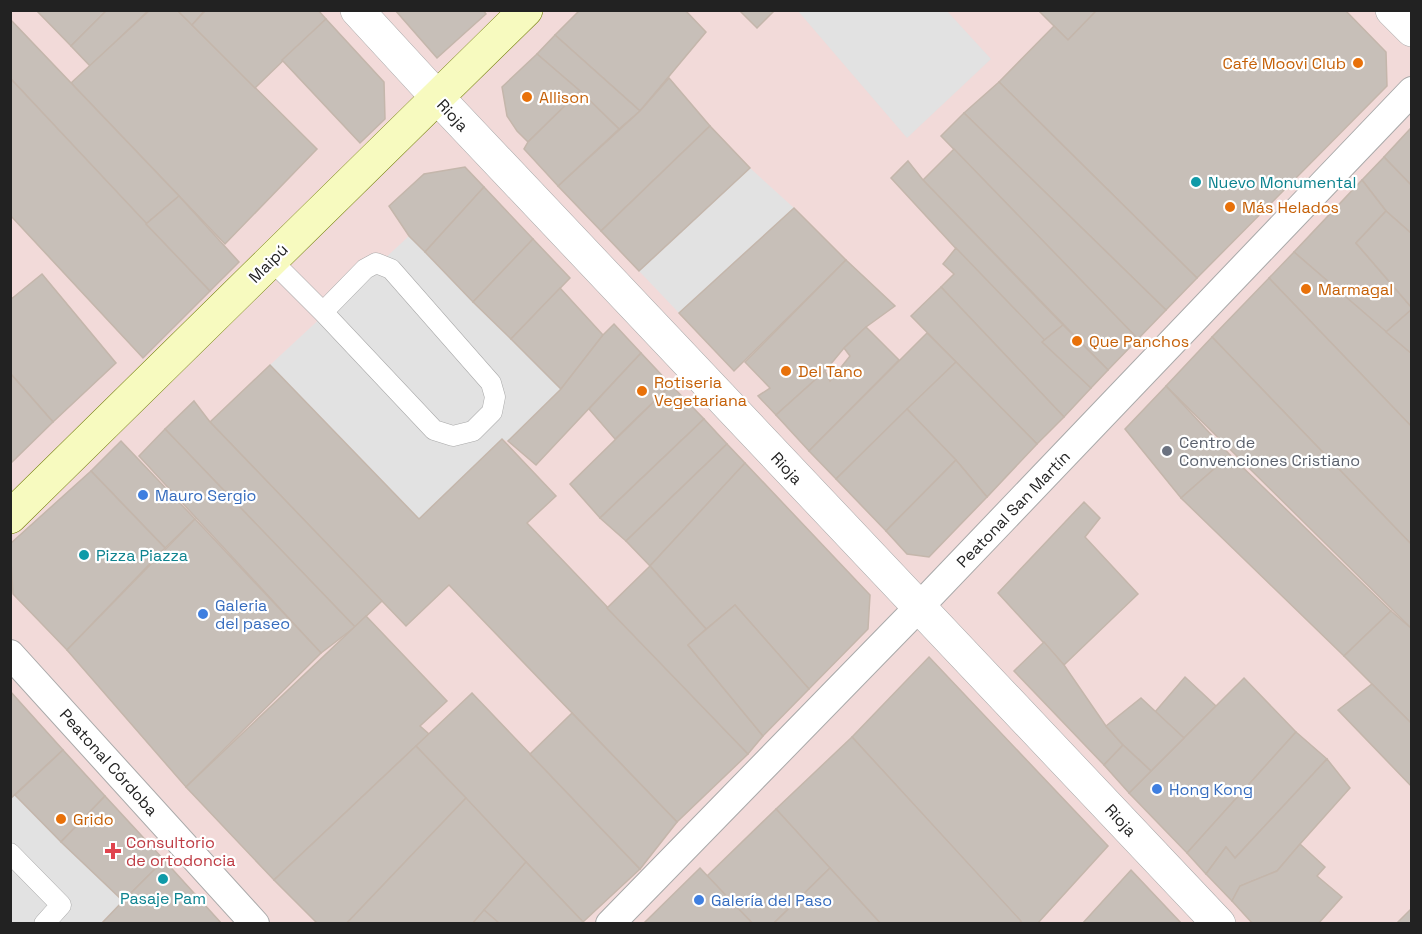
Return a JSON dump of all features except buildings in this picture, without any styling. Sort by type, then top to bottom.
[{"type":"main road","name":"Maipú","points":[[10,516],[526,10]]},
{"type":"street","name":"Rioja","points":[[357,10],[1219,924]]},
{"type":"street","points":[[1392,10],[1412,30]]},
{"type":"street","name":"Peatonal San Martín","points":[[610,924],[919,607],[1412,91]]},
{"type":"street","name":"Peatonal Córdoba","points":[[10,654],[255,924]]},
{"type":"lane","points":[[271,260],[434,430],[453,436],[473,431],[492,412],[495,397],[491,384],[391,269],[376,263],[365,269],[323,312]]},
{"type":"lane","points":[[10,853],[61,905],[44,924]]},
{"type":"shaded area","points":[[10,11],[1392,11],[1412,30],[1411,923],[11,923]]},
{"type":"shaded area","points":[[798,11],[947,11],[991,59],[907,138]]},
{"type":"shaded area","points":[[750,168],[794,208],[679,313],[639,271]]},
{"type":"shaded area","points":[[409,236],[561,389],[508,441],[502,439],[419,519],[270,365]]},
{"type":"shaded area","points":[[15,795],[123,901],[101,923],[11,924],[10,799]]},
{"type":"place","name":"Café Moovi Club","points":[[1358,63]]},
{"type":"place","name":"Allison","points":[[527,97]]},
{"type":"place","name":"Nuevo Monumental","points":[[1196,182]]},
{"type":"place","name":"Más Helados","points":[[1230,207]]},
{"type":"place","name":"Marmagal","points":[[1306,289]]},
{"type":"place","name":"Que Panchos","points":[[1077,341]]},
{"type":"place","name":"Del Tano","points":[[786,371]]},
{"type":"place","name":"Rotiseria Vegetariana","points":[[642,391]]},
{"type":"place","name":"Centro de Convenciones Cristiano","points":[[1167,451]]},
{"type":"place","name":"Mauro Sergio","points":[[143,495]]},
{"type":"place","name":"Pizza Piazza","points":[[84,555]]},
{"type":"place","name":"Galeria del paseo","points":[[203,614]]},
{"type":"place","name":"Hong Kong","points":[[1157,789]]},
{"type":"place","name":"Grido","points":[[61,819]]},
{"type":"place","name":"Consultorio de ortodoncia","points":[[113,851]]},
{"type":"place","name":"Pasaje Pam","points":[[163,879]]},
{"type":"place","name":"Galería del Paso","points":[[699,900]]}]
